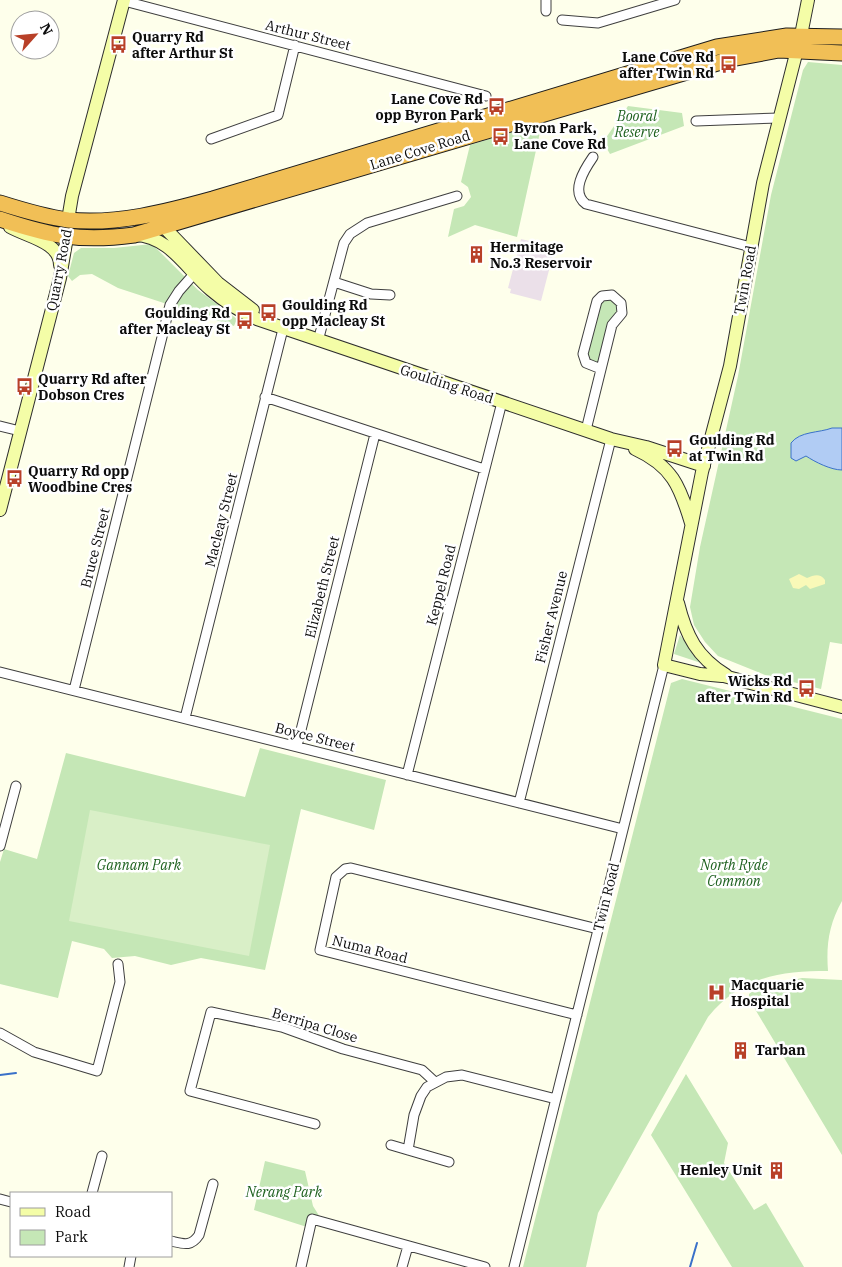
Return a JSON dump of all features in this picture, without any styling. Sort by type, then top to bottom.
[{"type":"highway","name":"Lane Cove Road","points":[[0,220],[51,235],[67,237],[101,238],[134,235],[731,58],[799,43],[842,37]]},
{"type":"highway","name":"Lane Cove Road","points":[[0,203],[68,220],[119,219],[158,214],[717,47],[754,39],[799,43],[842,53]]},
{"type":"highway","points":[[119,219],[154,223],[164,227]]},
{"type":"highway","name":"Quarry Road","points":[[67,237],[68,220]]},
{"type":"main road","name":"Twin Road","points":[[664,662],[703,469],[730,366],[763,184],[808,0]]},
{"type":"main road","name":"Quarry Road","points":[[68,220],[72,196],[124,1]]},
{"type":"main road","points":[[0,220],[57,251],[60,259],[60,278]]},
{"type":"main road","name":"Goulding Road","points":[[164,227],[214,293],[237,309],[283,329],[586,430],[644,454],[661,464],[676,482],[692,526]]},
{"type":"main road","name":"Goulding Road","points":[[134,235],[153,238],[198,271]]},
{"type":"main road","name":"Quarry Road","points":[[0,510],[4,479],[20,431],[60,278],[67,237]]},
{"type":"main road","name":"Goulding Road","points":[[611,439],[646,446],[703,469]]},
{"type":"main road","points":[[644,454],[703,469]]},
{"type":"main road","points":[[677,598],[686,634],[695,648],[712,666],[728,677]]},
{"type":"main road","points":[[664,662],[702,668],[728,677],[842,707]]},
{"type":"street","points":[[546,0],[546,11]]},
{"type":"street","points":[[562,20],[598,23],[650,4],[676,0]]},
{"type":"street","name":"Arthur Street","points":[[124,1],[486,96]]},
{"type":"street","points":[[211,139],[278,114],[295,45]]},
{"type":"street","points":[[696,121],[779,118]]},
{"type":"street","points":[[592,157],[583,170],[578,189],[582,200],[586,204],[751,247]]},
{"type":"street","points":[[318,341],[344,244],[350,234],[358,228],[456,196]]},
{"type":"street","name":"Bruce Street","points":[[74,690],[170,306],[176,293],[198,271]]},
{"type":"street","points":[[334,282],[372,294],[390,295]]},
{"type":"street","points":[[586,430],[612,325],[622,313],[621,303],[612,295],[602,296],[597,301],[583,354],[586,363],[601,368]]},
{"type":"street","name":"Macleay Street","points":[[185,718],[283,329]]},
{"type":"street","points":[[266,397],[484,469]]},
{"type":"street","name":"Keppel Road","points":[[407,775],[502,402]]},
{"type":"street","points":[[0,426],[20,431]]},
{"type":"street","name":"Elizabeth Street","points":[[296,746],[375,434]]},
{"type":"street","name":"Fisher Avenue","points":[[519,803],[611,439]]},
{"type":"street","name":"Twin Road","points":[[514,1267],[664,662]]},
{"type":"street","name":"Boyce Street","points":[[0,672],[623,829]]},
{"type":"street","points":[[0,846],[16,786]]},
{"type":"street","name":"Numa Road","points":[[577,1014],[320,950],[336,877],[345,868],[351,868],[598,929]]},
{"type":"street","points":[[0,1033],[34,1052],[97,1072],[120,982],[118,964]]},
{"type":"street","name":"Berripa Close","points":[[315,1124],[190,1091],[211,1012],[282,1027],[343,1049],[422,1070],[435,1082]]},
{"type":"street","points":[[408,1150],[417,1105],[424,1092],[435,1082],[446,1077],[462,1075],[556,1099]]},
{"type":"street","points":[[391,1145],[449,1162]]},
{"type":"street","points":[[92,1192],[102,1156]]},
{"type":"street","points":[[172,1242],[188,1245],[195,1242],[200,1235],[213,1184]]},
{"type":"street","points":[[300,1267],[312,1219],[485,1267]]},
{"type":"street","points":[[402,1267],[408,1246]]},
{"type":"shaded area","points":[[521,239],[555,247],[541,301],[510,293],[511,289],[508,288]]},
{"type":"green space","points":[[808,62],[842,65],[842,644],[830,642],[821,689],[765,675],[718,656],[705,642],[694,625],[690,607],[700,547],[738,376],[771,195],[803,70]]},
{"type":"green space","name":"Booral Reserve","points":[[628,106],[682,113],[684,126],[610,154],[603,142]]},
{"type":"green space","points":[[542,123],[517,237],[475,225],[448,237],[454,209],[464,206],[471,197],[468,187],[461,182],[470,145]]},
{"type":"green space","points":[[152,244],[198,290],[237,319],[234,326],[118,288],[92,274],[80,275],[72,281],[68,276],[74,253],[81,248],[114,248]]},
{"type":"green space","points":[[607,298],[617,301],[618,311],[597,363],[589,361],[586,355],[598,305]]},
{"type":"green space","points":[[680,635],[701,663],[674,654]]},
{"type":"green space","name":"North Ryde Common","points":[[682,679],[842,719],[842,901],[829,935],[828,971],[793,973],[762,979],[734,993],[721,1004],[708,1017],[598,1213],[586,1267],[523,1267],[671,683]]},
{"type":"green space","name":"Gannam Park","points":[[260,748],[386,780],[374,830],[301,809],[265,970],[201,958],[171,965],[135,956],[112,958],[104,949],[72,941],[58,998],[0,984],[0,862],[4,849],[37,859],[66,753],[245,797]]},
{"type":"green space","points":[[90,810],[270,845],[249,956],[69,921]]},
{"type":"green space","points":[[802,978],[842,980],[842,1155],[749,999],[749,994],[756,988]]},
{"type":"green space","points":[[686,1074],[728,1143],[724,1163],[754,1210],[766,1203],[804,1267],[732,1267],[651,1135]]},
{"type":"green space","name":"Nerang Park","points":[[265,1161],[305,1171],[313,1206],[323,1222],[312,1219],[310,1228],[254,1210]]},
{"type":"sand","points":[[799,574],[807,578],[814,575],[819,576],[825,580],[825,584],[810,589],[806,585],[799,589],[793,588],[789,579]]},
{"type":"water","points":[[832,428],[842,428],[842,470],[833,469],[806,456],[796,461],[791,458],[791,443],[799,436]]},
{"type":"waterway","points":[[0,1075],[16,1073]]},
{"type":"waterway","points":[[690,1267],[697,1243]]},
{"type":"place","name":"Quarry Rd after Arthur St","points":[[118,45]]},
{"type":"place","name":"Lane Cove Rd after Twin Rd","points":[[728,65]]},
{"type":"place","name":"Lane Cove Rd opp Byron Park","points":[[497,107]]},
{"type":"place","name":"Byron Park, Lane Cove Rd","points":[[500,136]]},
{"type":"place","name":"Hermitage No.3 Reservoir","points":[[476,255]]},
{"type":"place","name":"Goulding Rd opp Macleay St","points":[[268,313]]},
{"type":"place","name":"Goulding Rd after Macleay St","points":[[244,321]]},
{"type":"place","name":"Quarry Rd after Dobson Cres","points":[[24,387]]},
{"type":"place","name":"Goulding Rd at Twin Rd","points":[[675,448]]},
{"type":"place","name":"Quarry Rd opp Woodbine Cres","points":[[14,479]]},
{"type":"place","name":"Wicks Rd after Twin Rd","points":[[806,689]]},
{"type":"place","name":"Macquarie Hospital","points":[[717,993]]},
{"type":"place","name":"Tarban","points":[[741,1050]]},
{"type":"place","name":"Henley Unit","points":[[776,1170]]}]
